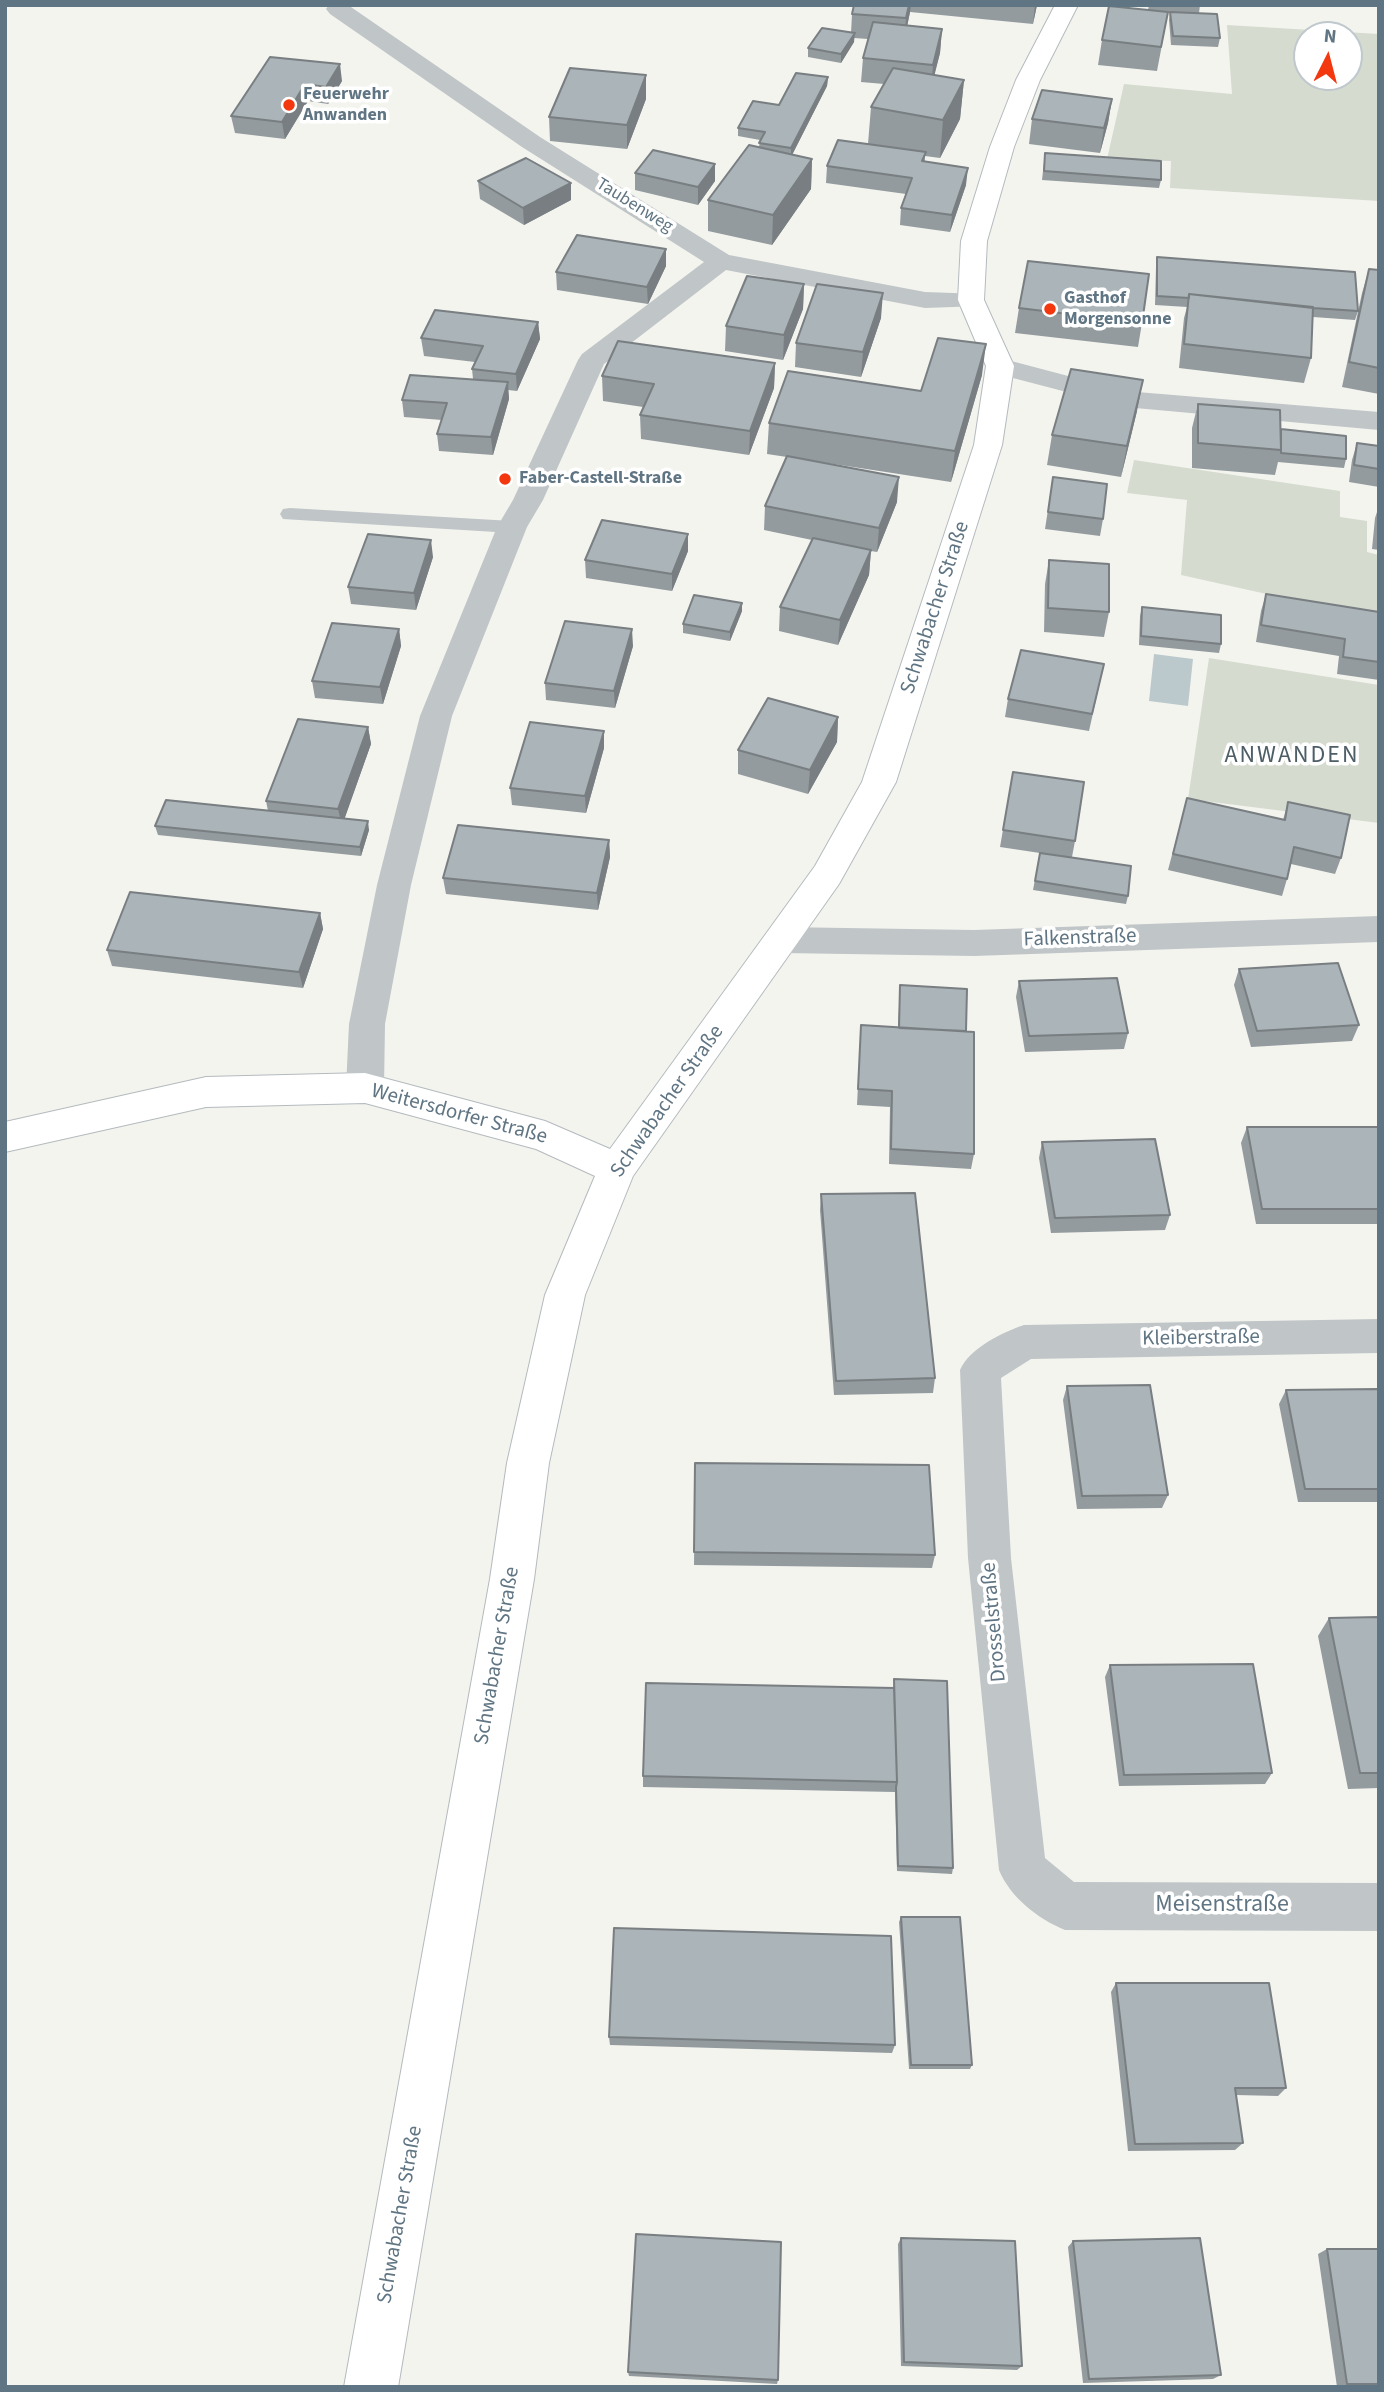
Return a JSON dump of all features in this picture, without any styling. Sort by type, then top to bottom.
[{"type":"street","points":[[1067,5],[1028,80],[1002,147],[974,241],[971,300],[1000,366],[1124,399],[1379,421]]},
{"type":"street","name":"Taubenweg","points":[[338,9],[531,142],[722,261],[925,300],[971,300]]},
{"type":"street","points":[[365,1088],[367,1024],[394,885],[436,716],[512,527],[528,500],[592,360],[722,261]]},
{"type":"street","name":"Schwabacher Straße","points":[[371,2387],[510,1593],[528,1463],[565,1295],[617,1170],[827,875],[879,782],[988,445],[1000,366]]},
{"type":"street","name":"Falkenstraße","points":[[782,940],[974,943],[1379,929]]},
{"type":"street","name":"Weitersdorfer Straße","points":[[5,1137],[206,1093],[365,1088],[545,1136],[617,1170]]},
{"type":"street","name":"Kleiberstraße","points":[[1024,1342],[1379,1336]]},
{"type":"street","name":"Drosselstraße","points":[[1024,1342],[980,1370],[996,1648],[1023,1870],[1065,1906]]},
{"type":"street","name":"Meisenstraße","points":[[1065,1906],[1379,1907]]},
{"type":"lane","points":[[290,514],[512,527]]},
{"type":"shaded area","points":[[1227,25],[1293,29],[1293,91],[1363,91],[1363,33],[1379,34],[1379,201],[1170,188],[1171,161],[1107,159],[1124,84],[1232,94]]},
{"type":"shaded area","points":[[1134,460],[1340,491],[1340,517],[1367,521],[1367,552],[1379,555],[1379,619],[1181,575],[1187,500],[1127,493]]},
{"type":"shaded area","points":[[1154,654],[1193,659],[1188,706],[1149,701]]},
{"type":"shaded area","points":[[1209,658],[1379,685],[1379,823],[1188,799]]},
{"type":"building","points":[[854,5],[909,5],[906,18],[852,14]]},
{"type":"building","points":[[1109,6],[1168,12],[1161,47],[1102,40]]},
{"type":"building","points":[[1170,12],[1217,14],[1220,38],[1173,36]]},
{"type":"building","points":[[873,22],[942,29],[933,65],[863,58]]},
{"type":"building","points":[[822,28],[855,33],[841,54],[808,48]]},
{"type":"building","points":[[270,57],[340,64],[326,87],[305,84],[282,122],[231,116]]},
{"type":"building","points":[[570,68],[646,75],[627,125],[549,117]]},
{"type":"building","points":[[893,68],[964,80],[943,120],[871,107]]},
{"type":"building","points":[[796,73],[828,77],[791,148],[759,143],[765,132],[738,128],[753,101],[779,105]]},
{"type":"building","points":[[1042,90],[1112,99],[1104,128],[1032,119]]},
{"type":"building","points":[[838,140],[926,152],[922,161],[968,168],[952,215],[901,208],[912,178],[827,166]]},
{"type":"building","points":[[749,145],[812,159],[773,215],[708,200]]},
{"type":"building","points":[[653,150],[715,164],[698,187],[635,173]]},
{"type":"building","points":[[1045,153],[1161,161],[1161,180],[1044,171]]},
{"type":"building","points":[[526,158],[571,183],[523,208],[478,181]]},
{"type":"building","points":[[577,235],[666,249],[647,287],[556,272]]},
{"type":"building","points":[[1157,257],[1355,272],[1358,311],[1189,294],[1189,298],[1157,296]]},
{"type":"building","points":[[1028,261],[1149,274],[1142,323],[1019,308]]},
{"type":"building","points":[[1369,269],[1379,270],[1379,368],[1349,362]]},
{"type":"building","points":[[747,276],[804,284],[784,335],[726,326]]},
{"type":"building","points":[[817,284],[883,293],[863,352],[796,343]]},
{"type":"building","points":[[1189,294],[1313,307],[1311,358],[1184,344]]},
{"type":"building","points":[[435,310],[538,322],[516,374],[472,369],[483,346],[421,338]]},
{"type":"building","points":[[938,338],[986,344],[955,451],[769,423],[788,371],[921,391]]},
{"type":"building","points":[[618,341],[775,363],[750,431],[640,415],[654,384],[602,376]]},
{"type":"building","points":[[1071,369],[1143,380],[1127,446],[1052,435]]},
{"type":"building","points":[[410,375],[508,382],[491,437],[437,434],[447,403],[402,400]]},
{"type":"building","points":[[1198,404],[1280,410],[1281,450],[1198,443]]},
{"type":"building","points":[[1281,429],[1346,436],[1346,459],[1281,453]]},
{"type":"building","points":[[1357,443],[1379,446],[1379,469],[1354,465]]},
{"type":"building","points":[[787,456],[899,477],[879,528],[765,506]]},
{"type":"building","points":[[1053,477],[1107,484],[1103,519],[1048,512]]},
{"type":"building","points":[[602,520],[688,534],[672,574],[585,560]]},
{"type":"building","points":[[368,534],[431,540],[414,593],[348,587]]},
{"type":"building","points":[[813,538],[871,550],[840,620],[780,607]]},
{"type":"building","points":[[1049,560],[1109,564],[1109,612],[1048,608]]},
{"type":"building","points":[[1266,594],[1379,612],[1379,662],[1343,657],[1345,639],[1261,625]]},
{"type":"building","points":[[694,595],[742,603],[730,632],[683,624]]},
{"type":"building","points":[[1142,607],[1221,615],[1221,644],[1141,636]]},
{"type":"building","points":[[565,621],[632,629],[614,691],[545,683]]},
{"type":"building","points":[[332,623],[399,629],[380,687],[312,681]]},
{"type":"building","points":[[1021,650],[1104,664],[1092,714],[1008,699]]},
{"type":"building","points":[[768,698],[838,717],[810,770],[738,750]]},
{"type":"building","points":[[298,719],[368,727],[338,809],[266,801]]},
{"type":"building","points":[[530,722],[604,731],[585,796],[510,788]]},
{"type":"building","points":[[1013,772],[1084,782],[1075,841],[1003,830]]},
{"type":"building","points":[[1187,798],[1285,820],[1288,802],[1350,815],[1341,858],[1294,847],[1287,879],[1173,854]]},
{"type":"building","points":[[166,800],[368,821],[360,847],[155,826]]},
{"type":"building","points":[[458,825],[609,840],[597,893],[443,878]]},
{"type":"building","points":[[1040,853],[1131,866],[1128,896],[1035,881]]},
{"type":"building","points":[[130,892],[320,913],[299,972],[107,950]]},
{"type":"building","points":[[1338,963],[1359,1025],[1257,1031],[1239,969]]},
{"type":"building","points":[[1117,978],[1128,1033],[1029,1036],[1019,981]]},
{"type":"building","points":[[900,985],[967,989],[966,1031],[899,1028]]},
{"type":"building","points":[[861,1025],[974,1032],[974,1154],[891,1149],[892,1091],[858,1089]]},
{"type":"building","points":[[1247,1127],[1379,1127],[1379,1209],[1262,1209]]},
{"type":"building","points":[[1155,1139],[1170,1215],[1055,1218],[1042,1142]]},
{"type":"building","points":[[915,1193],[935,1378],[836,1381],[821,1194]]},
{"type":"building","points":[[1150,1385],[1168,1495],[1082,1496],[1067,1386]]},
{"type":"building","points":[[1379,1389],[1379,1489],[1305,1489],[1286,1390]]},
{"type":"building","points":[[695,1463],[929,1465],[935,1555],[694,1552]]},
{"type":"building","points":[[1379,1617],[1379,1773],[1360,1773],[1329,1618]]},
{"type":"building","points":[[1253,1664],[1272,1773],[1124,1775],[1110,1665]]},
{"type":"building","points":[[894,1679],[947,1681],[953,1868],[898,1866]]},
{"type":"building","points":[[646,1683],[894,1688],[897,1782],[643,1776]]},
{"type":"building","points":[[901,1917],[960,1917],[972,2065],[911,2065]]},
{"type":"building","points":[[614,1928],[891,1936],[895,2045],[609,2037]]},
{"type":"building","points":[[1116,1983],[1269,1983],[1286,2088],[1235,2088],[1243,2143],[1135,2144]]},
{"type":"building","points":[[636,2234],[781,2242],[778,2380],[628,2372]]},
{"type":"building","points":[[901,2238],[1015,2241],[1022,2366],[904,2362]]},
{"type":"building","points":[[1200,2238],[1221,2375],[1089,2379],[1073,2241]]},
{"type":"building","points":[[1327,2249],[1379,2249],[1379,2384],[1347,2384]]},
{"type":"place","name":"Feuerwehr Anwanden","points":[[289,105]]},
{"type":"place","name":"Gasthof Morgensonne","points":[[1050,309]]},
{"type":"place","name":"Faber-Castell-Straße","points":[[505,479]]},
{"type":"district","name":"ANWANDEN","points":[[1292,757]]}]
